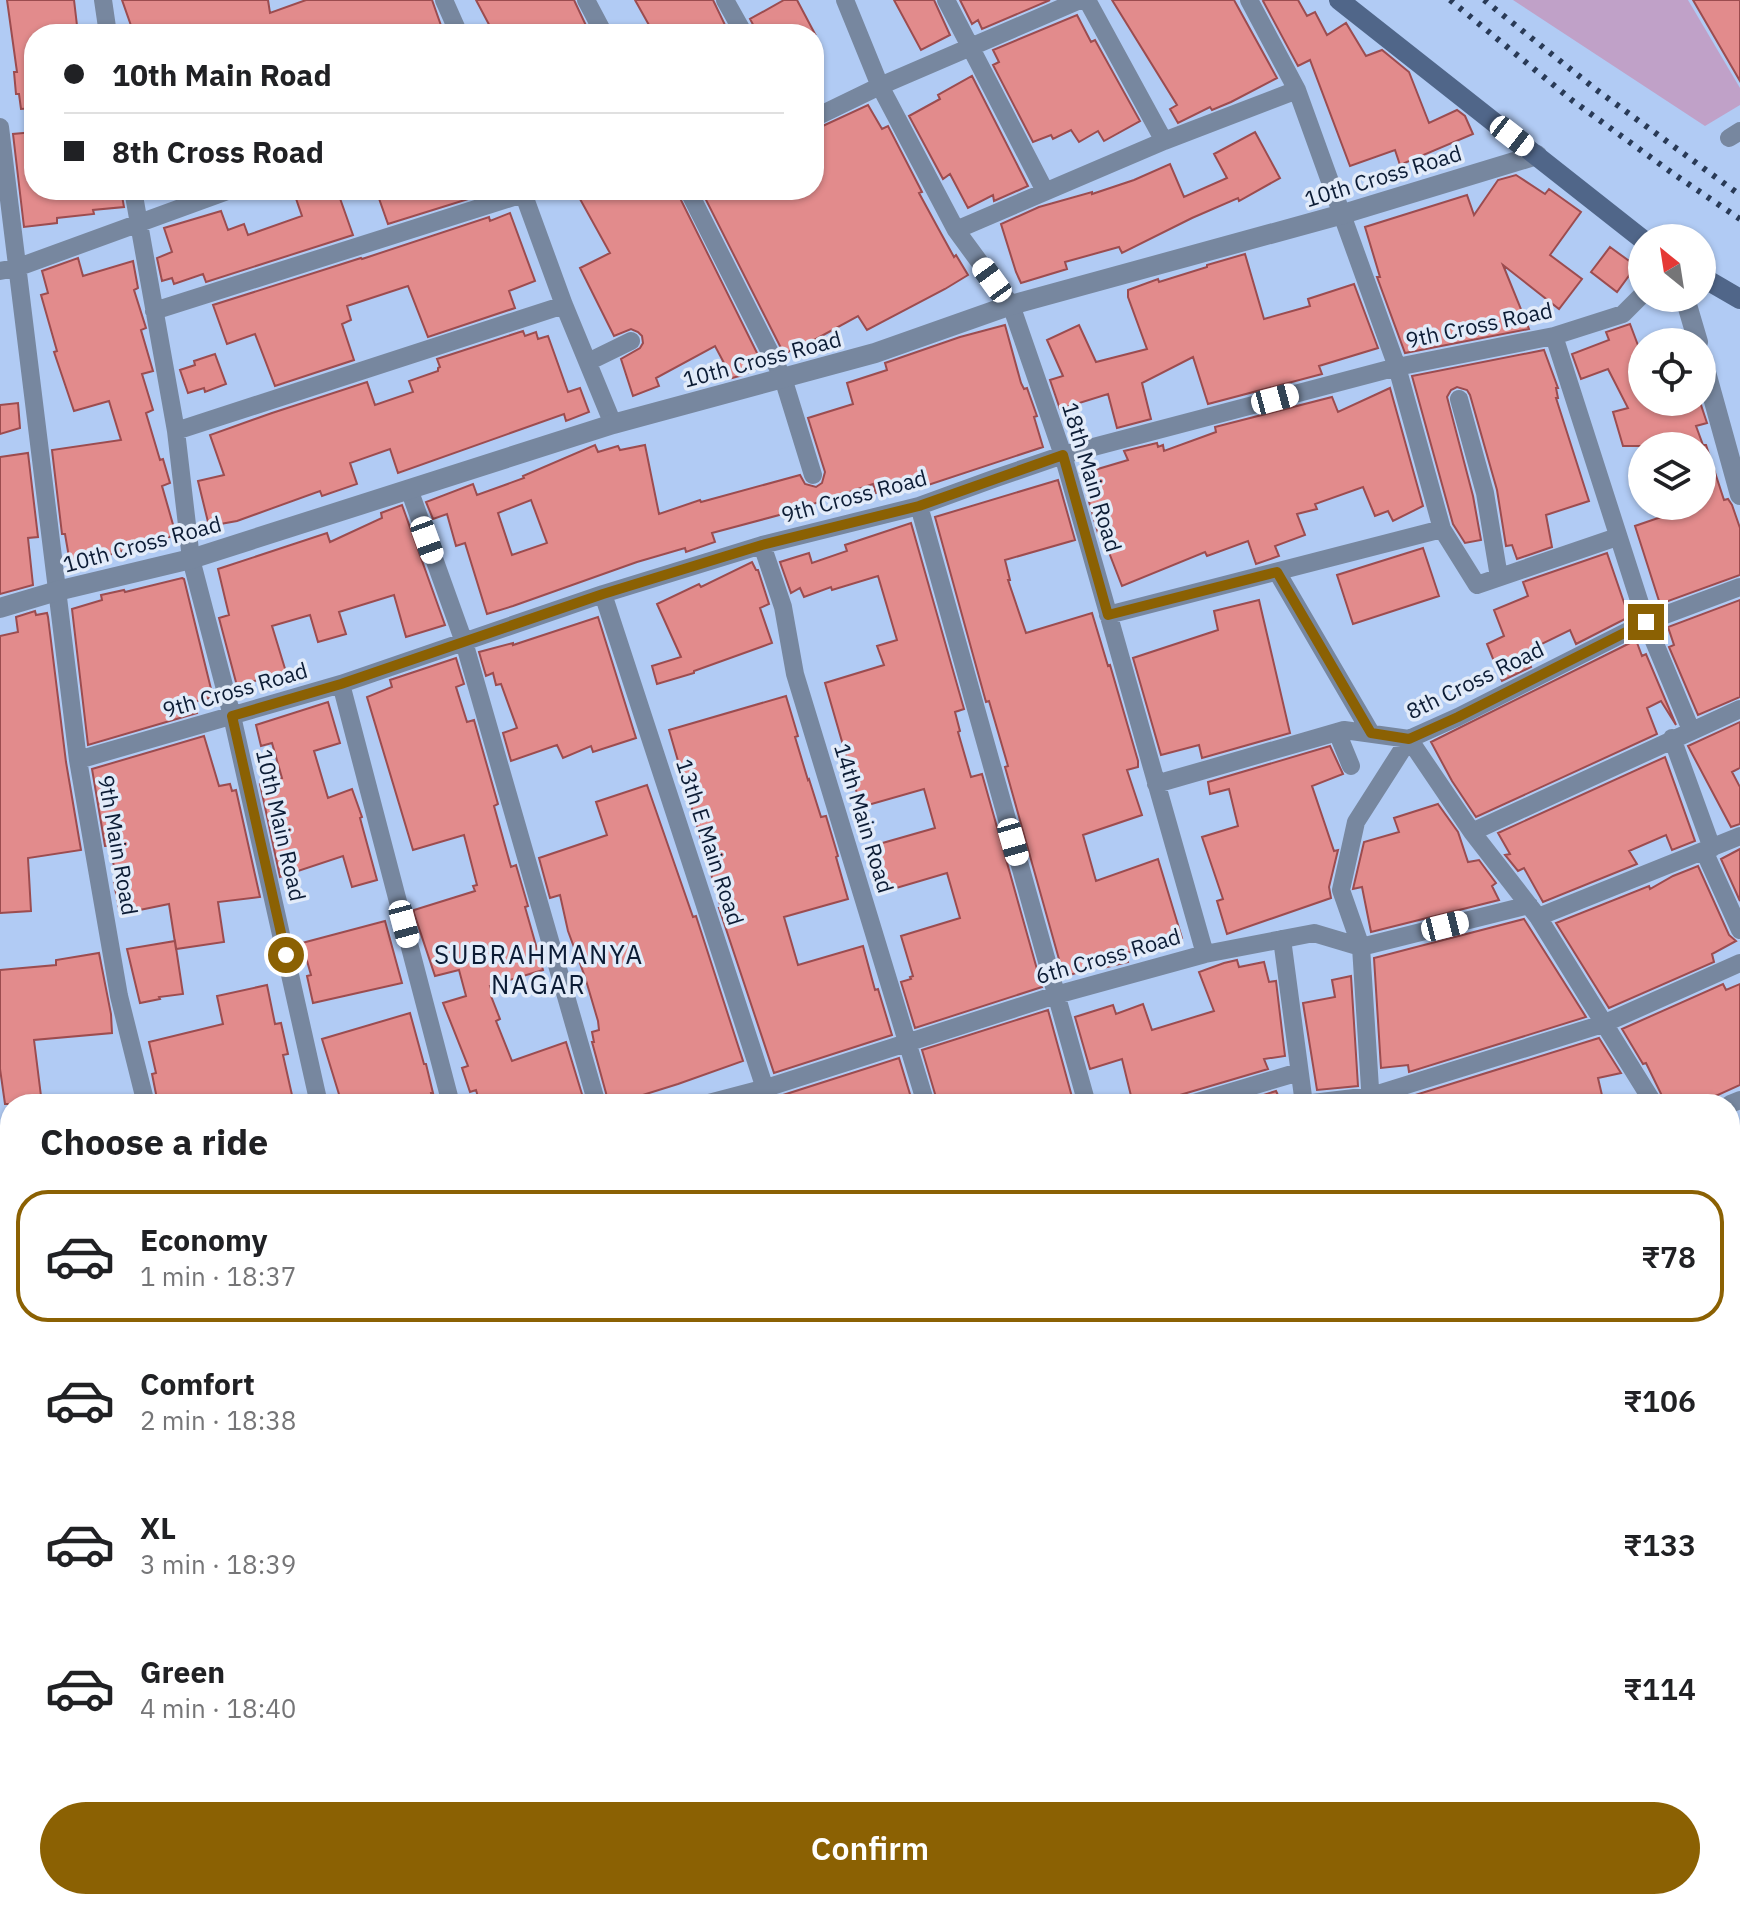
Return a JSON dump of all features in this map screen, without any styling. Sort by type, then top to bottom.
[{"type":"main road","points":[[1339,0],[1628,228]]},
{"type":"main road","points":[[1716,285],[1740,299]]},
{"type":"street","points":[[103,0],[107,24]]},
{"type":"street","points":[[444,0],[455,24]]},
{"type":"street","points":[[586,0],[595,24]]},
{"type":"street","points":[[725,0],[738,24]]},
{"type":"street","name":"18th Main Road","points":[[845,0],[880,86],[956,230],[1011,305],[1063,455],[1205,954]]},
{"type":"street","points":[[946,0],[1045,191]]},
{"type":"street","points":[[824,113],[1080,0]]},
{"type":"street","points":[[1087,0],[1164,141]]},
{"type":"street","points":[[1249,0],[1297,90],[1343,214],[1397,367],[1442,529],[1477,585],[1617,537]]},
{"type":"street","points":[[956,230],[1164,141],[1297,90]]},
{"type":"street","name":"9th Main Road","points":[[0,127],[8,269],[57,591],[78,760],[119,996],[144,1094]]},
{"type":"street","name":"10th Cross Road","points":[[0,608],[191,559],[613,424],[875,353],[1011,305],[1343,214],[1537,155]]},
{"type":"street","name":"10th Main Road","points":[[135,200],[176,431],[191,559],[232,716],[317,1094]]},
{"type":"street","points":[[8,269],[203,200]]},
{"type":"street","points":[[154,311],[497,200]]},
{"type":"street","points":[[525,200],[613,424]]},
{"type":"street","points":[[693,200],[783,378],[813,475]]},
{"type":"street","points":[[176,431],[564,305]]},
{"type":"street","name":"9th Cross Road","points":[[78,760],[341,684],[603,594],[762,545],[919,506],[1063,455],[1397,367],[1554,336],[1623,314],[1628,309]]},
{"type":"street","points":[[1554,336],[1646,622],[1691,730]]},
{"type":"street","points":[[588,362],[631,341]]},
{"type":"street","points":[[1459,399],[1485,493],[1499,577]]},
{"type":"street","points":[[1716,408],[1740,495]]},
{"type":"street","points":[[409,489],[464,642],[594,1094]]},
{"type":"street","points":[[919,506],[1084,1094]]},
{"type":"street","points":[[1108,615],[1442,529]]},
{"type":"street","name":"14th Main Road","points":[[762,545],[783,607],[795,674],[923,1094]]},
{"type":"street","points":[[1277,572],[1371,733]]},
{"type":"street","name":"8th Cross Road","points":[[1371,1094],[1361,947],[1341,890],[1356,822],[1409,739],[1646,622],[1740,587]]},
{"type":"street","name":"13th E Main Road","points":[[603,594],[767,1094]]},
{"type":"street","points":[[341,684],[448,1094]]},
{"type":"street","points":[[1472,832],[1740,709]]},
{"type":"street","points":[[1156,784],[1344,730],[1409,739],[1472,832],[1533,911],[1648,1094]]},
{"type":"street","points":[[1337,732],[1351,766]]},
{"type":"street","points":[[1672,738],[1708,849],[1740,930]]},
{"type":"street","points":[[1361,947],[1533,911],[1740,836]]},
{"type":"street","name":"6th Cross Road","points":[[773,1094],[906,1042],[1056,995],[1205,954],[1314,933],[1361,947]]},
{"type":"street","points":[[1282,939],[1302,1094]]},
{"type":"street","points":[[1389,1094],[1603,1024],[1740,963]]},
{"type":"street","points":[[1225,1094],[1299,1072]]},
{"type":"shaded area","points":[[1513,0],[1688,0],[1740,88],[1740,105],[1705,126]]},
{"type":"building","points":[[7,0],[74,0],[77,24],[24,24],[24,109],[21,109],[19,94],[16,94],[14,72],[17,72]]},
{"type":"building","points":[[122,0],[268,0],[270,13],[306,0],[432,0],[440,24],[130,24]]},
{"type":"building","points":[[476,0],[574,0],[585,24],[489,24]]},
{"type":"building","points":[[635,0],[713,0],[725,24],[648,24]]},
{"type":"building","points":[[784,0],[797,0],[810,24],[753,24],[750,19]]},
{"type":"building","points":[[894,0],[934,0],[950,35],[921,50]]},
{"type":"building","points":[[960,0],[1050,0],[982,29],[978,20],[972,24]]},
{"type":"building","points":[[1112,0],[1234,0],[1277,78],[1231,102],[1212,110],[1210,107],[1178,123],[1170,109],[1177,105]]},
{"type":"building","points":[[1265,0],[1298,0],[1307,16],[1315,12],[1327,35],[1346,23],[1366,56],[1382,50],[1409,72],[1429,123],[1457,110],[1465,116],[1473,134],[1400,165],[1395,150],[1350,166],[1310,60],[1298,66]]},
{"type":"building","points":[[1693,0],[1740,0],[1740,81]]},
{"type":"building","points":[[1077,15],[1091,42],[1095,40],[1140,121],[1104,141],[1098,131],[1079,142],[1071,130],[1053,139],[1051,135],[1033,142],[993,65],[999,62],[993,50]]},
{"type":"building","points":[[972,76],[1028,186],[994,201],[993,195],[968,208],[950,174],[943,179],[909,116]]},
{"type":"building","points":[[868,105],[882,129],[888,126],[922,192],[919,193],[954,257],[956,255],[968,275],[867,330],[858,316],[814,340],[815,343],[796,354],[794,349],[784,354],[706,200],[824,200],[824,125]]},
{"type":"building","points":[[1255,132],[1280,178],[1239,201],[1238,198],[1192,218],[1122,253],[1119,247],[1065,262],[1067,269],[1021,283],[1001,224],[1039,207],[1092,194],[1170,164],[1184,197],[1227,178],[1214,154]]},
{"type":"building","points":[[24,133],[24,200],[123,200],[124,207],[93,210],[94,214],[57,218],[57,223],[24,227],[13,134]]},
{"type":"building","points":[[1516,175],[1545,194],[1549,189],[1581,212],[1550,255],[1582,279],[1559,309],[1503,265],[1529,329],[1405,353],[1377,277],[1380,277],[1365,227],[1467,195],[1474,215],[1498,180]]},
{"type":"building","points":[[296,200],[341,200],[353,235],[206,282],[203,274],[174,284],[172,278],[162,281],[157,258],[172,252],[164,228],[221,211],[228,230],[244,224],[248,235],[302,216]]},
{"type":"building","points":[[380,200],[465,200],[388,224]]},
{"type":"building","points":[[581,200],[681,200],[763,365],[732,378],[715,346],[656,378],[659,386],[633,396],[621,359],[640,348],[642,336],[631,329],[614,336],[580,268],[610,253]]},
{"type":"building","points":[[510,213],[535,281],[509,291],[515,308],[428,337],[408,286],[347,306],[351,320],[342,324],[354,360],[275,386],[255,334],[227,344],[213,305]]},
{"type":"building","points":[[1610,247],[1628,260],[1628,277],[1617,292],[1591,272]]},
{"type":"building","points":[[1245,254],[1264,319],[1310,306],[1308,299],[1354,284],[1378,348],[1319,366],[1322,374],[1208,404],[1193,357],[1142,383],[1151,419],[1117,428],[1108,394],[1060,409],[1050,380],[1063,376],[1047,340],[1079,325],[1096,362],[1147,349],[1128,290]]},
{"type":"building","points":[[78,258],[83,276],[133,261],[138,288],[134,290],[146,328],[141,330],[153,371],[142,374],[153,410],[146,413],[170,483],[162,486],[176,535],[95,559],[70,563],[65,534],[62,534],[52,450],[121,440],[109,401],[74,411],[54,352],[57,351],[41,295],[48,293],[42,271]]},
{"type":"building","points":[[1630,324],[1632,328],[1628,328],[1628,408],[1608,369],[1581,379],[1572,354],[1609,340],[1606,332]]},
{"type":"building","points":[[1005,325],[1021,383],[1024,389],[1027,388],[1037,416],[1034,417],[1043,447],[922,487],[919,479],[876,493],[873,484],[813,506],[712,533],[715,542],[686,552],[685,548],[637,562],[487,614],[465,543],[456,546],[447,514],[433,519],[426,502],[473,484],[477,495],[524,478],[595,445],[598,452],[618,446],[620,450],[645,445],[659,514],[700,500],[800,475],[805,484],[816,487],[822,483],[825,472],[808,418],[853,404],[847,383],[887,370],[885,363]],"holes":[[[531,500],[547,543],[512,555],[498,513]]]},
{"type":"building","points":[[523,331],[525,336],[536,332],[538,339],[548,336],[568,392],[580,388],[589,412],[566,421],[564,414],[398,473],[390,449],[350,463],[357,484],[322,496],[320,491],[237,521],[209,526],[198,481],[224,475],[210,435],[367,382],[375,405],[413,392],[409,381],[438,371],[437,359]]},
{"type":"building","points":[[1544,350],[1558,388],[1556,398],[1589,501],[1546,515],[1552,547],[1517,559],[1512,545],[1506,546],[1497,490],[1470,395],[1467,390],[1457,387],[1447,397],[1481,540],[1465,543],[1453,524],[1412,376]]},
{"type":"building","points":[[215,354],[226,384],[205,392],[204,388],[188,393],[180,370]]},
{"type":"building","points":[[1390,388],[1423,506],[1393,521],[1388,511],[1375,516],[1363,487],[1315,504],[1317,509],[1297,514],[1305,535],[1275,546],[1279,556],[1256,564],[1248,541],[1207,556],[1205,552],[1122,586],[1101,532],[1098,533],[1081,474],[1128,460],[1124,451],[1157,443],[1158,447],[1163,445],[1164,451],[1216,432],[1215,427],[1332,397],[1338,412]]},
{"type":"building","points":[[18,403],[20,428],[0,434],[0,405]]},
{"type":"building","points":[[1628,408],[1628,416],[1705,416],[1707,423],[1696,426],[1698,432],[1628,432],[1628,446],[1623,446],[1613,412]]},
{"type":"building","points":[[28,453],[38,537],[28,538],[33,585],[0,594],[0,457]]},
{"type":"building","points":[[1716,476],[1724,500],[1728,499],[1732,505],[1740,528],[1740,575],[1660,604],[1635,526],[1652,520],[1716,520]]},
{"type":"building","points":[[1058,480],[1075,540],[1005,560],[1008,580],[1026,633],[1092,613],[1138,761],[1138,767],[1127,770],[1142,815],[1083,835],[1096,881],[1158,859],[1182,938],[1126,953],[1128,962],[1107,967],[1106,963],[1064,977],[1005,767],[1008,766],[989,701],[986,702],[935,517]]},
{"type":"building","points":[[402,505],[445,625],[406,637],[394,595],[339,612],[346,634],[318,642],[310,615],[272,626],[286,672],[237,686],[219,618],[229,615],[218,569],[327,533],[330,542],[382,518],[381,513]]},
{"type":"building","points":[[911,523],[964,709],[955,712],[958,732],[971,777],[982,774],[1042,987],[915,1028],[901,982],[913,976],[901,936],[960,918],[947,873],[886,891],[872,846],[935,828],[924,789],[861,807],[825,683],[884,665],[877,646],[897,640],[878,576],[804,597],[800,588],[791,593],[780,562],[809,553],[812,563],[847,551],[845,545]]},
{"type":"building","points":[[1423,548],[1439,596],[1353,624],[1337,575]]},
{"type":"building","points":[[1607,553],[1629,617],[1576,644],[1570,630],[1525,652],[1531,667],[1502,681],[1487,644],[1504,636],[1494,610],[1528,596],[1523,582]]},
{"type":"building","points":[[752,562],[758,570],[769,604],[760,608],[772,643],[657,684],[652,666],[681,657],[657,604]]},
{"type":"building","points":[[182,578],[213,697],[194,702],[197,713],[88,745],[72,609],[102,600],[101,595]]},
{"type":"building","points":[[1259,600],[1290,733],[1202,758],[1199,745],[1161,755],[1133,658],[1218,630],[1214,611]]},
{"type":"building","points":[[1740,600],[1740,697],[1698,715],[1669,647],[1674,645],[1668,627]]},
{"type":"building","points":[[35,611],[36,615],[47,613],[48,617],[66,762],[81,850],[28,858],[31,911],[0,913],[0,636],[18,632],[16,617]]},
{"type":"building","points":[[598,617],[636,738],[593,752],[591,746],[563,758],[557,745],[511,761],[503,733],[517,728],[501,684],[496,685],[493,673],[486,676],[479,652],[513,645]]},
{"type":"building","points":[[1636,640],[1642,656],[1646,654],[1676,725],[1661,701],[1647,708],[1657,734],[1476,817],[1431,742]]},
{"type":"building","points":[[456,658],[464,684],[456,687],[467,722],[474,720],[498,804],[494,806],[511,867],[516,865],[543,970],[490,986],[500,1019],[496,1021],[512,1061],[566,1042],[582,1094],[470,1092],[462,1068],[468,1066],[443,1003],[466,996],[459,970],[435,976],[414,910],[475,891],[473,886],[477,885],[464,835],[413,850],[367,697],[392,687],[390,680]]},
{"type":"building","points":[[786,696],[808,780],[821,817],[826,816],[848,899],[784,917],[798,965],[863,946],[892,1035],[774,1073],[719,908],[669,730]]},
{"type":"building","points":[[328,702],[340,743],[314,751],[328,798],[352,789],[377,880],[352,887],[343,856],[280,877],[260,784],[282,778],[272,743],[261,746],[256,725]]},
{"type":"building","points":[[1740,722],[1740,768],[1732,772],[1740,787],[1740,824],[1731,827],[1688,746]]},
{"type":"building","points":[[204,736],[219,786],[230,784],[232,791],[236,790],[260,897],[218,902],[224,942],[176,949],[169,904],[120,914],[114,883],[117,882],[110,846],[105,846],[92,769]]},
{"type":"building","points":[[1330,746],[1343,774],[1312,786],[1334,851],[1338,850],[1329,887],[1331,898],[1227,934],[1217,901],[1223,899],[1202,837],[1238,826],[1229,789],[1210,794],[1208,782]]},
{"type":"building","points":[[1665,757],[1695,841],[1672,850],[1666,835],[1629,851],[1637,864],[1543,902],[1524,868],[1518,871],[1505,855],[1510,854],[1498,833]]},
{"type":"building","points":[[647,785],[693,917],[696,916],[743,1061],[646,1094],[606,1094],[592,1042],[592,1032],[599,1030],[598,1021],[568,931],[560,895],[550,898],[539,858],[607,835],[596,802]]},
{"type":"building","points":[[1438,804],[1458,832],[1468,862],[1479,860],[1496,883],[1492,886],[1499,900],[1371,932],[1362,887],[1353,889],[1364,842],[1399,832],[1394,818]]},
{"type":"building","points":[[1740,849],[1740,901],[1721,859]]},
{"type":"building","points":[[1698,866],[1729,935],[1736,941],[1712,954],[1714,962],[1609,1008],[1556,923],[1649,886],[1650,889]]},
{"type":"building","points":[[1524,919],[1586,1017],[1409,1072],[1408,1065],[1381,1068],[1374,958]]},
{"type":"building","points":[[385,921],[402,983],[313,1003],[307,976],[311,975],[302,943]]},
{"type":"building","points":[[175,941],[183,994],[140,1003],[127,949]]},
{"type":"building","points":[[99,953],[112,1033],[34,1040],[41,1094],[4,1094],[0,1069],[0,970],[56,965],[56,960]]},
{"type":"building","points":[[1237,960],[1239,967],[1264,962],[1269,982],[1276,981],[1285,1056],[1264,1059],[1268,1069],[1183,1094],[1131,1094],[1122,1059],[1090,1069],[1075,1017],[1113,1005],[1116,1014],[1143,1004],[1152,1030],[1214,1011],[1199,972]]},
{"type":"building","points":[[1351,976],[1358,1086],[1317,1090],[1303,1003],[1335,997],[1332,980]]},
{"type":"building","points":[[1723,984],[1726,990],[1740,984],[1740,1085],[1720,1094],[1661,1094],[1646,1063],[1643,1064],[1622,1029]]},
{"type":"building","points":[[267,985],[275,1024],[281,1023],[288,1054],[283,1055],[292,1094],[156,1094],[152,1074],[156,1073],[149,1042],[223,1024],[217,996]]},
{"type":"building","points":[[1048,1010],[1071,1094],[935,1094],[922,1050]]},
{"type":"building","points":[[410,1013],[433,1093],[339,1094],[322,1039]]},
{"type":"building","points":[[1599,1038],[1621,1073],[1598,1078],[1602,1094],[1418,1094]]},
{"type":"building","points":[[899,1058],[910,1094],[786,1094]]},
{"type":"railway","points":[[1450,0],[1573,101],[1740,219]]},
{"type":"railway","points":[[1484,0],[1594,88],[1740,195]]},
{"type":"district","name":"SUBRAHMANYA NAGAR","points":[[539,970]]},
{"type":"route","points":[[286,955],[232,716],[341,684],[603,594],[762,545],[919,506],[1063,455],[1108,615],[1277,572],[1371,733],[1409,739],[1646,622]]}]
